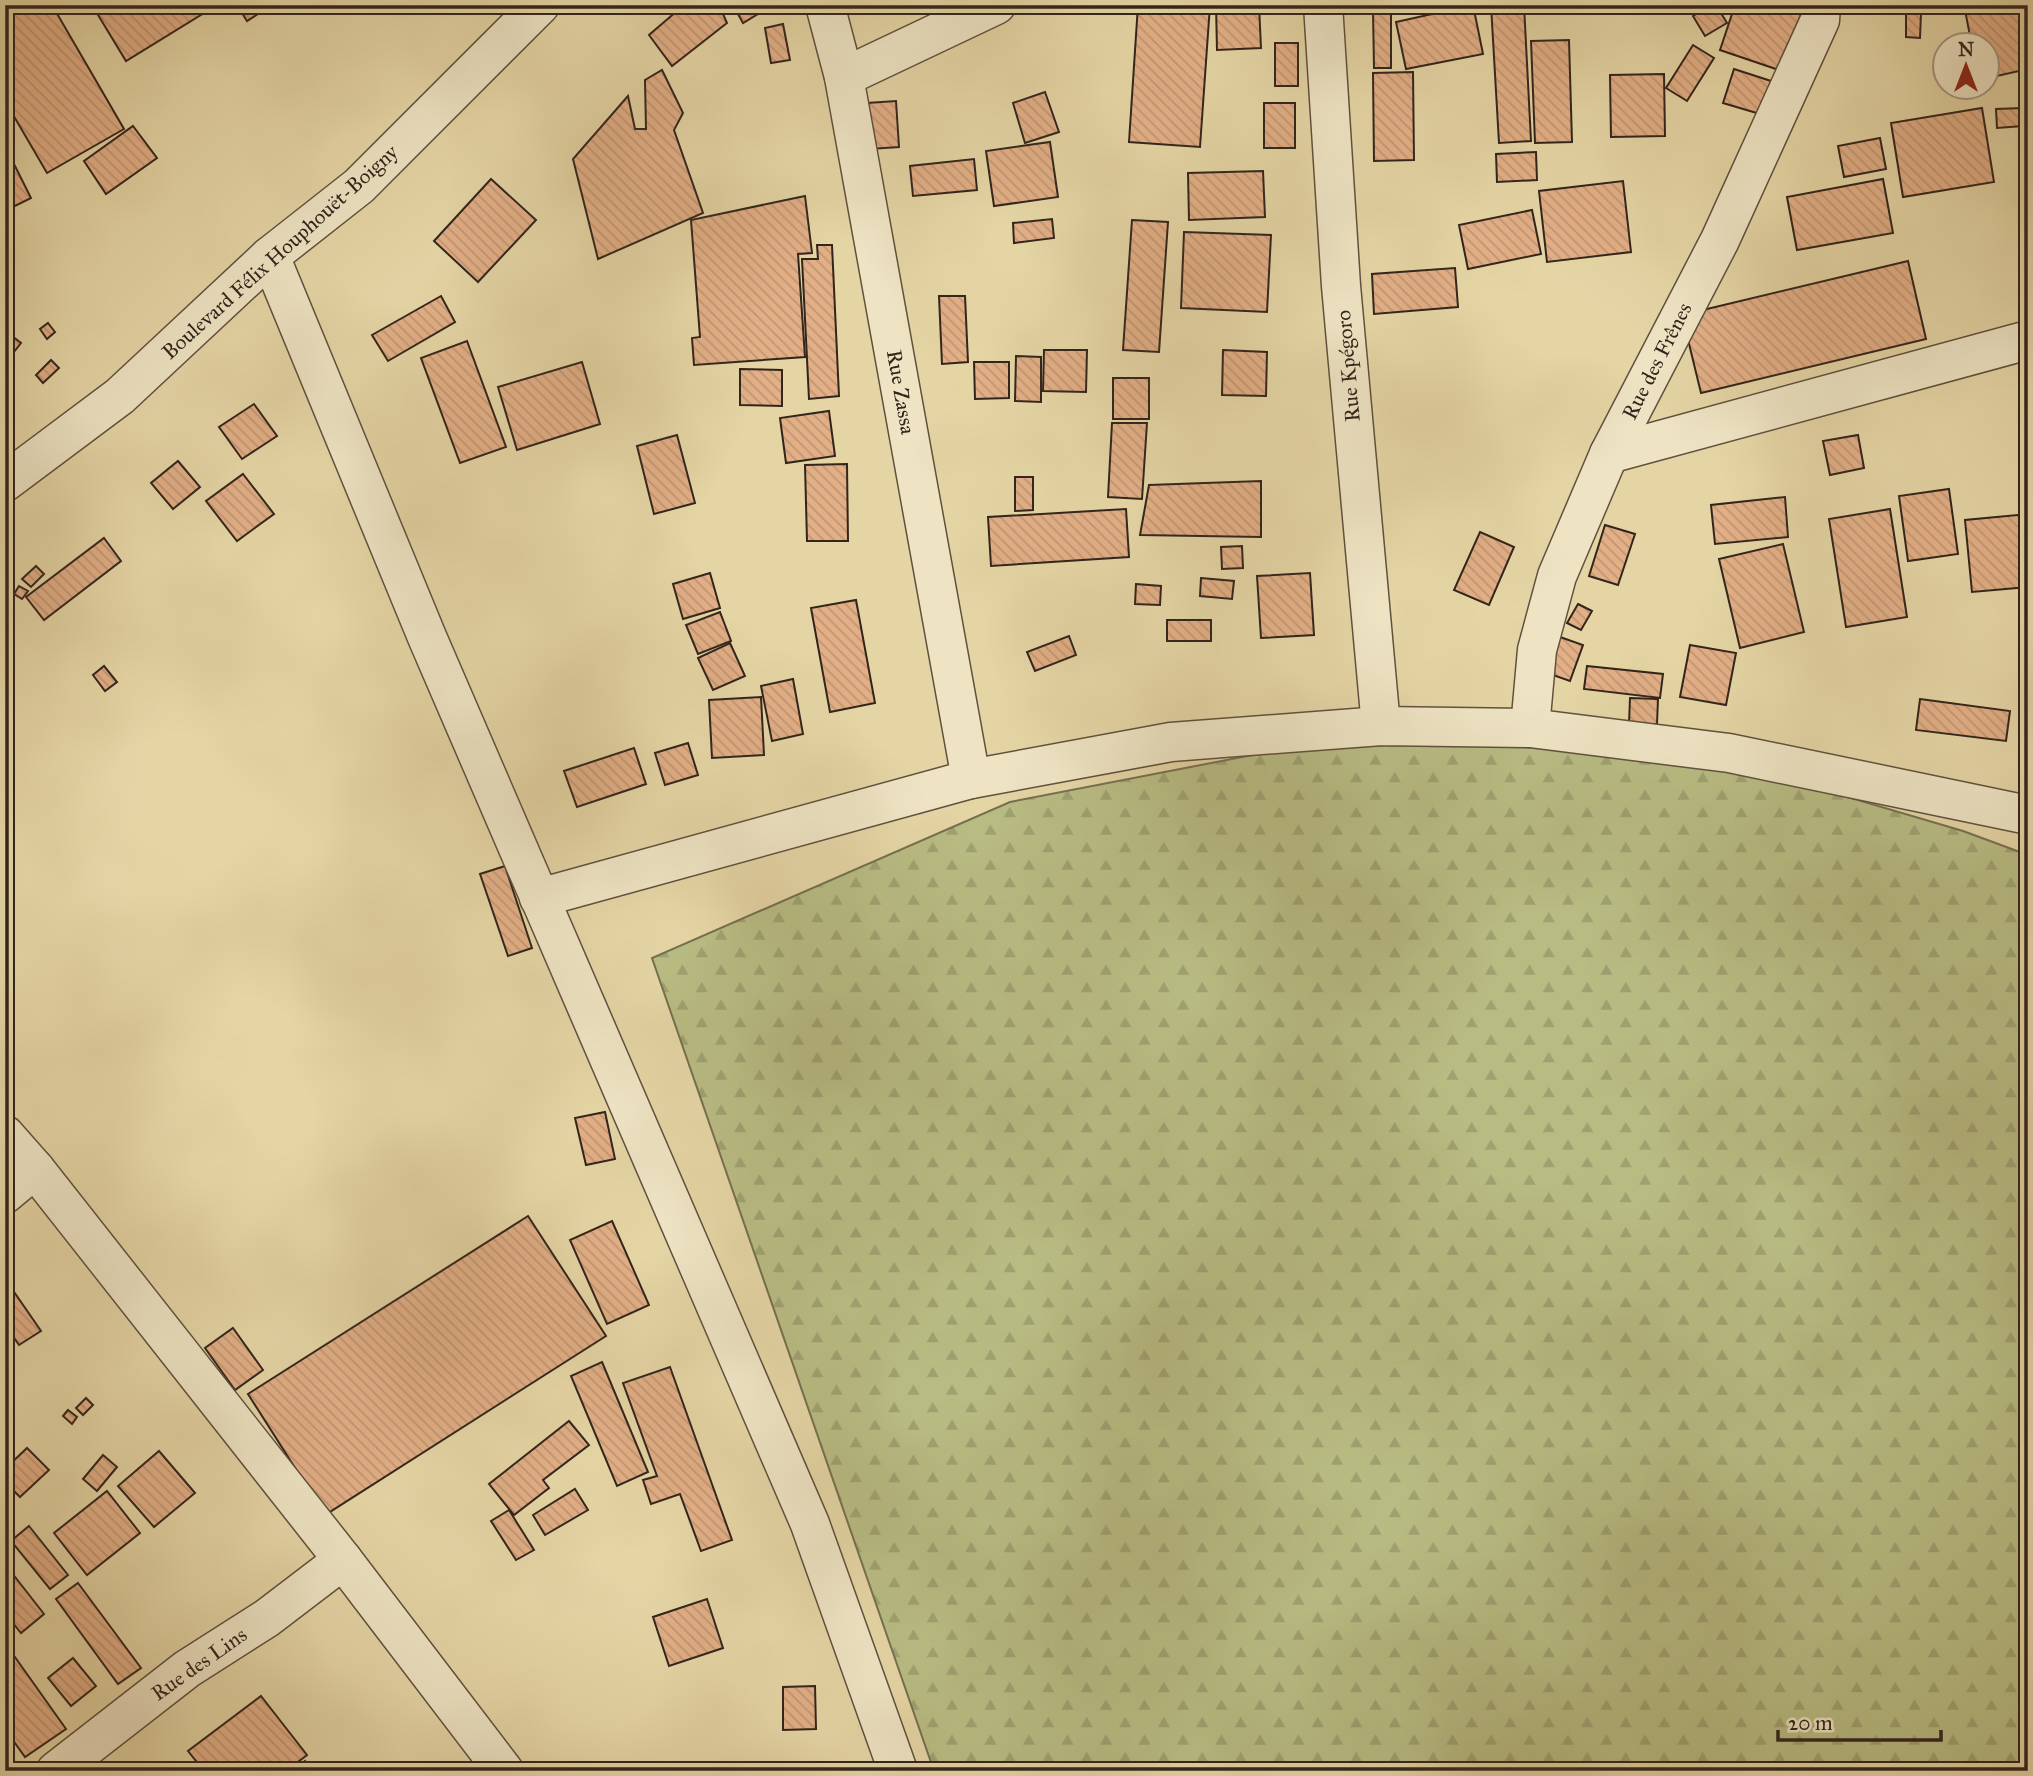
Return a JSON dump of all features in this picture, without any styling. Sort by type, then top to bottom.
[{"type":"street","name":"Boulevard Félix Houphouët-Boigny","points":[[5,482],[120,396],[270,256],[359,186],[540,5]]},
{"type":"street","name":"Rue Zassa","points":[[825,5],[844,78],[971,779]]},
{"type":"street","points":[[844,78],[996,5]]},
{"type":"street","name":"Rue Kpégoro","points":[[1323,5],[1341,286],[1381,726]]},
{"type":"street","name":"Rue des Frênes","points":[[1530,728],[1536,650],[1557,576],[1609,454],[1720,240],[1820,20],[1821,5]]},
{"type":"street","points":[[270,256],[427,637],[810,1524],[898,1771]]},
{"type":"street","points":[[1609,454],[2028,340]]},
{"type":"street","points":[[539,898],[971,779],[1171,742],[1381,726],[1530,728],[1729,753],[2028,815]]},
{"type":"street","points":[[5,1135],[35,1168],[343,1560],[504,1771]]},
{"type":"street","points":[[5,1194],[35,1168]]},
{"type":"street","name":"Rue des Lins","points":[[56,1771],[187,1669],[267,1618],[343,1560]]},
{"type":"green space","points":[[1532,743],[1729,762],[1963,831],[2028,855],[2028,1771],[934,1771],[652,958],[1010,802],[1304,745]]},
{"type":"building","points":[[5,5],[52,5],[124,129],[47,173],[5,101]]},
{"type":"building","points":[[92,5],[217,5],[126,61]]},
{"type":"building","points":[[237,5],[272,5],[247,21]]},
{"type":"building","points":[[684,5],[719,5],[727,23],[672,66],[649,35]]},
{"type":"building","points":[[733,5],[773,5],[743,23]]},
{"type":"building","points":[[1138,5],[1210,5],[1200,147],[1129,142]]},
{"type":"building","points":[[1216,5],[1259,5],[1261,48],[1217,50]]},
{"type":"building","points":[[1473,5],[1483,54],[1406,69],[1396,22]]},
{"type":"building","points":[[1491,5],[1524,5],[1531,141],[1499,143]]},
{"type":"building","points":[[1710,5],[1716,5],[1727,23],[1705,36],[1693,16]]},
{"type":"building","points":[[1735,5],[1804,5],[1782,71],[1720,50]]},
{"type":"building","points":[[1964,5],[2028,5],[2028,69],[2002,75],[2002,32],[1969,32]]},
{"type":"building","points":[[1373,11],[1391,11],[1391,68],[1374,68]]},
{"type":"building","points":[[1906,13],[1921,13],[1920,38],[1906,37]]},
{"type":"building","points":[[783,24],[790,60],[771,63],[765,28]]},
{"type":"building","points":[[1569,40],[1572,142],[1535,143],[1531,41]]},
{"type":"building","points":[[1275,43],[1298,43],[1298,86],[1275,86]]},
{"type":"building","points":[[1693,45],[1714,58],[1687,101],[1666,88]]},
{"type":"building","points":[[1734,69],[1771,81],[1760,114],[1723,103]]},
{"type":"building","points":[[662,70],[683,113],[674,130],[703,213],[598,259],[573,159],[628,96],[635,129],[646,129],[645,80]]},
{"type":"building","points":[[1413,72],[1414,160],[1374,161],[1373,73]]},
{"type":"building","points":[[1664,74],[1665,136],[1611,137],[1610,75]]},
{"type":"building","points":[[1045,92],[1059,132],[1025,143],[1013,103]]},
{"type":"building","points":[[896,101],[899,147],[870,149],[867,103]]},
{"type":"building","points":[[1264,103],[1295,103],[1295,148],[1264,148]]},
{"type":"building","points":[[1982,108],[1994,182],[1903,197],[1891,123]]},
{"type":"building","points":[[2022,108],[2023,126],[1997,128],[1996,109]]},
{"type":"building","points":[[133,126],[157,158],[106,194],[84,161]]},
{"type":"building","points":[[1880,138],[1886,169],[1844,177],[1838,146]]},
{"type":"building","points":[[1050,142],[1058,197],[994,206],[986,151]]},
{"type":"building","points":[[5,146],[31,198],[5,211]]},
{"type":"building","points":[[1536,152],[1537,180],[1497,182],[1496,154]]},
{"type":"building","points":[[974,159],[977,190],[913,196],[910,166]]},
{"type":"building","points":[[1263,171],[1265,217],[1189,220],[1188,173]]},
{"type":"building","points":[[491,179],[536,220],[478,282],[434,241]]},
{"type":"building","points":[[1883,179],[1893,233],[1797,250],[1787,197]]},
{"type":"building","points":[[1623,181],[1631,252],[1547,262],[1539,191]]},
{"type":"building","points":[[805,196],[812,253],[798,254],[805,357],[694,365],[692,338],[700,337],[691,220]]},
{"type":"building","points":[[1532,210],[1541,254],[1468,269],[1459,225]]},
{"type":"building","points":[[1052,219],[1054,238],[1014,243],[1013,223]]},
{"type":"building","points":[[1132,220],[1168,222],[1159,352],[1123,350]]},
{"type":"building","points":[[1184,232],[1271,235],[1267,312],[1181,308]]},
{"type":"building","points":[[817,245],[832,245],[839,396],[809,399],[802,259],[818,259]]},
{"type":"building","points":[[1908,261],[1926,339],[1701,393],[1682,315]]},
{"type":"building","points":[[1455,268],[1458,307],[1374,314],[1372,274]]},
{"type":"building","points":[[441,296],[455,322],[388,361],[372,335]]},
{"type":"building","points":[[939,296],[965,296],[968,362],[942,364]]},
{"type":"building","points":[[48,323],[55,332],[47,339],[40,329]]},
{"type":"building","points":[[12,336],[21,343],[14,352],[5,346]]},
{"type":"building","points":[[467,341],[506,447],[460,463],[421,358]]},
{"type":"building","points":[[1044,350],[1087,350],[1086,392],[1043,391]]},
{"type":"building","points":[[1223,350],[1267,352],[1266,396],[1222,395]]},
{"type":"building","points":[[1016,356],[1041,357],[1041,402],[1015,401]]},
{"type":"building","points":[[51,360],[59,368],[43,383],[36,375]]},
{"type":"building","points":[[582,362],[600,424],[517,450],[498,387]]},
{"type":"building","points":[[974,362],[1009,362],[1009,398],[975,399]]},
{"type":"building","points":[[740,369],[782,370],[782,406],[740,405]]},
{"type":"building","points":[[1113,378],[1149,378],[1149,419],[1113,419]]},
{"type":"building","points":[[254,404],[277,436],[242,459],[219,427]]},
{"type":"building","points":[[829,411],[835,456],[786,463],[780,418]]},
{"type":"building","points":[[1112,423],[1147,423],[1142,499],[1108,497]]},
{"type":"building","points":[[677,435],[695,503],[654,514],[637,446]]},
{"type":"building","points":[[1858,435],[1864,468],[1830,475],[1823,441]]},
{"type":"building","points":[[178,461],[200,487],[173,509],[151,483]]},
{"type":"building","points":[[847,464],[848,541],[807,541],[805,465]]},
{"type":"building","points":[[243,474],[274,514],[237,541],[206,501]]},
{"type":"building","points":[[1015,477],[1033,477],[1033,510],[1015,511]]},
{"type":"building","points":[[1261,481],[1261,537],[1140,535],[1149,485]]},
{"type":"building","points":[[1949,489],[1958,554],[1908,561],[1899,496]]},
{"type":"building","points":[[1785,497],[1788,537],[1715,544],[1711,505]]},
{"type":"building","points":[[1126,509],[1129,557],[991,566],[988,517]]},
{"type":"building","points":[[1890,509],[1907,617],[1846,627],[1829,519]]},
{"type":"building","points":[[2028,514],[2028,587],[1972,592],[1965,520]]},
{"type":"building","points":[[1605,525],[1635,534],[1618,585],[1589,576]]},
{"type":"building","points":[[1480,532],[1514,547],[1489,605],[1454,590]]},
{"type":"building","points":[[104,538],[121,561],[44,620],[26,597]]},
{"type":"building","points":[[1783,544],[1804,632],[1740,648],[1719,559]]},
{"type":"building","points":[[1242,546],[1243,568],[1222,569],[1221,547]]},
{"type":"building","points":[[36,566],[44,574],[31,587],[22,579]]},
{"type":"building","points":[[710,573],[720,608],[683,619],[673,584]]},
{"type":"building","points":[[1310,573],[1314,635],[1261,638],[1257,576]]},
{"type":"building","points":[[1201,578],[1234,581],[1232,599],[1200,596]]},
{"type":"building","points":[[1136,584],[1161,586],[1160,605],[1135,604]]},
{"type":"building","points":[[19,586],[28,591],[22,599],[14,594]]},
{"type":"building","points":[[856,600],[875,703],[830,712],[811,608]]},
{"type":"building","points":[[1578,604],[1592,611],[1581,630],[1567,623]]},
{"type":"building","points":[[720,612],[731,641],[698,654],[686,625]]},
{"type":"building","points":[[1167,620],[1211,620],[1211,641],[1167,641]]},
{"type":"building","points":[[1069,636],[1076,655],[1035,671],[1027,652]]},
{"type":"building","points":[[1560,637],[1583,645],[1570,681],[1547,673]]},
{"type":"building","points":[[730,643],[745,676],[713,690],[698,658]]},
{"type":"building","points":[[1690,645],[1736,653],[1726,705],[1680,697]]},
{"type":"building","points":[[104,666],[117,682],[105,691],[93,675]]},
{"type":"building","points":[[1587,666],[1663,674],[1660,698],[1584,689]]},
{"type":"building","points":[[793,679],[803,734],[772,741],[761,686]]},
{"type":"building","points":[[761,697],[764,755],[712,758],[709,700]]},
{"type":"building","points":[[1630,698],[1658,699],[1657,724],[1629,724]]},
{"type":"building","points":[[1920,699],[2010,711],[2006,741],[1916,730]]},
{"type":"building","points":[[688,743],[698,775],[665,785],[655,753]]},
{"type":"building","points":[[634,748],[646,784],[577,807],[564,771]]},
{"type":"building","points":[[505,866],[532,948],[508,956],[480,874]]},
{"type":"building","points":[[605,1112],[615,1159],[586,1165],[575,1118]]},
{"type":"building","points":[[528,1216],[606,1336],[325,1515],[248,1394]]},
{"type":"building","points":[[612,1221],[649,1305],[607,1324],[570,1240]]},
{"type":"building","points":[[10,1286],[41,1331],[19,1345],[5,1325],[5,1289]]},
{"type":"building","points":[[233,1328],[263,1370],[235,1390],[205,1348]]},
{"type":"building","points":[[602,1362],[648,1472],[617,1486],[571,1376]]},
{"type":"building","points":[[670,1367],[732,1540],[701,1551],[680,1494],[651,1504],[643,1480],[657,1476],[623,1383]]},
{"type":"building","points":[[86,1398],[93,1405],[83,1415],[76,1408]]},
{"type":"building","points":[[68,1410],[77,1417],[72,1424],[63,1416]]},
{"type":"building","points":[[569,1421],[589,1445],[543,1480],[549,1488],[514,1515],[489,1484]]},
{"type":"building","points":[[27,1448],[49,1470],[20,1497],[5,1482],[5,1469]]},
{"type":"building","points":[[159,1451],[195,1493],[154,1527],[118,1486]]},
{"type":"building","points":[[103,1455],[117,1467],[97,1491],[83,1479]]},
{"type":"building","points":[[575,1489],[588,1510],[545,1535],[533,1515]]},
{"type":"building","points":[[107,1491],[140,1533],[87,1575],[54,1533]]},
{"type":"building","points":[[509,1510],[534,1550],[516,1560],[491,1521]]},
{"type":"building","points":[[29,1526],[68,1575],[50,1589],[11,1541]]},
{"type":"building","points":[[5,1564],[44,1614],[21,1633],[5,1613]]},
{"type":"building","points":[[78,1583],[141,1668],[118,1684],[56,1599]]},
{"type":"building","points":[[707,1599],[723,1648],[669,1666],[653,1617]]},
{"type":"building","points":[[5,1643],[66,1729],[25,1757],[5,1729]]},
{"type":"building","points":[[73,1658],[96,1686],[71,1706],[48,1678]]},
{"type":"building","points":[[815,1686],[816,1729],[783,1730],[783,1687]]},
{"type":"building","points":[[261,1696],[307,1755],[286,1771],[204,1771],[188,1751]]},
{"type":"building","points":[[305,1761],[312,1771],[293,1771]]}]
